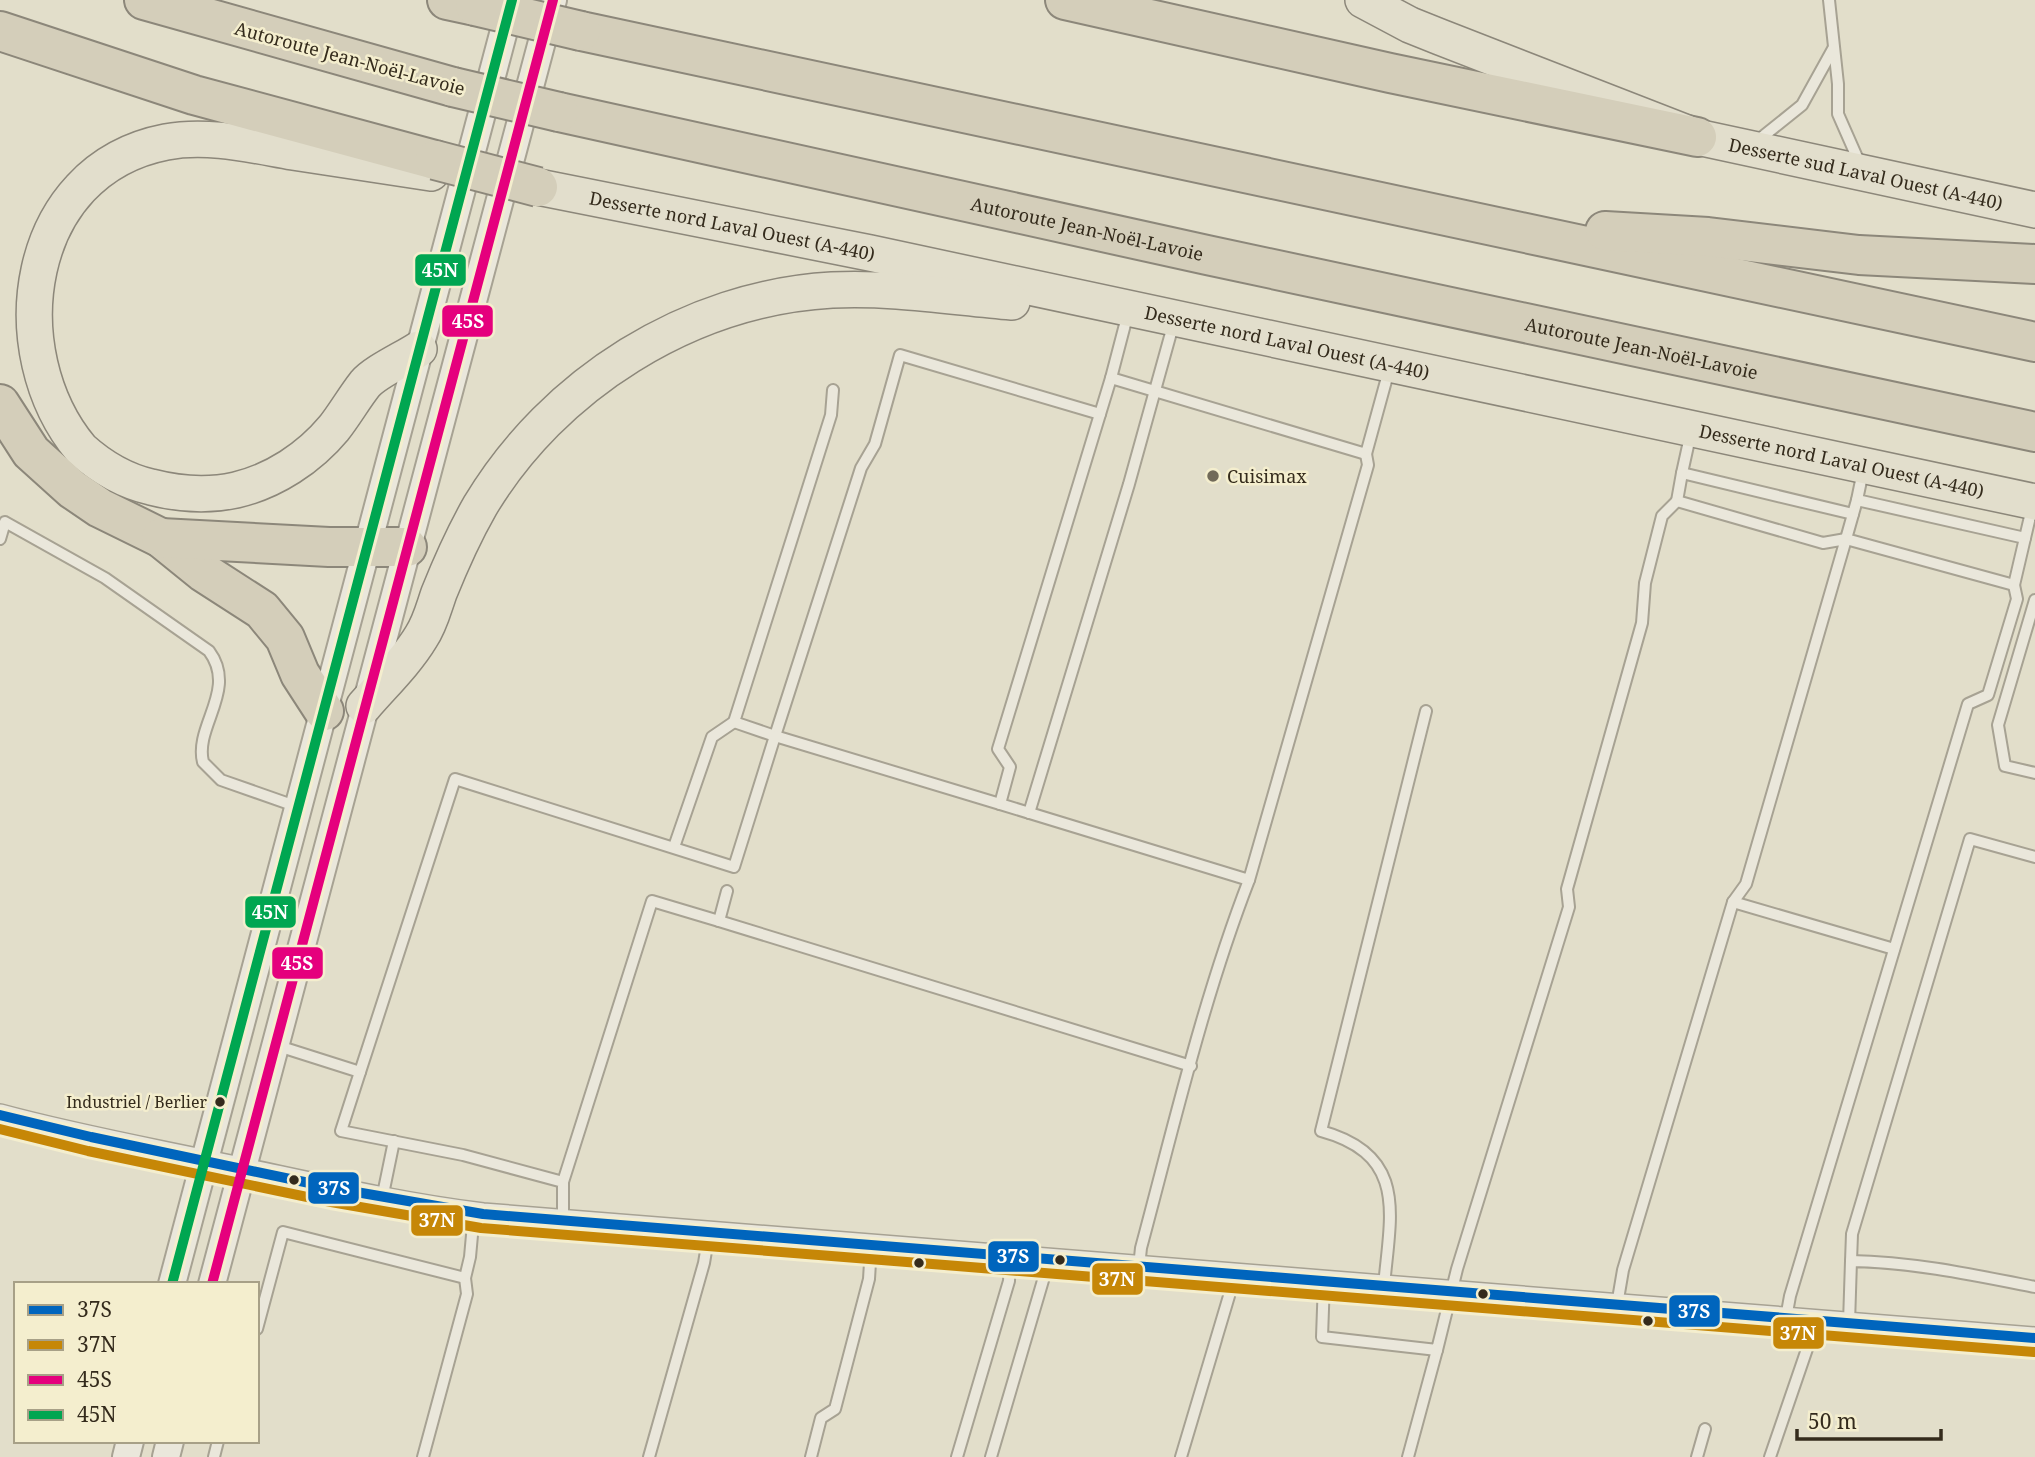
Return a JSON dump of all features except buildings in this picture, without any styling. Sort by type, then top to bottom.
[{"type":"highway","name":"Autoroute Jean-Noël-Lavoie","points":[[144,0],[453,86],[559,112],[1234,261],[2035,432]]},
{"type":"highway","points":[[1065,0],[1390,73],[1697,137]]},
{"type":"highway","points":[[461,3],[581,31],[2035,342]]},
{"type":"highway","points":[[0,31],[169,88],[433,167],[538,187]]},
{"type":"highway","points":[[1473,222],[1708,237],[1868,255],[2035,264]]},
{"type":"highway","points":[[0,404],[21,439],[57,477],[100,508],[161,538],[203,572],[262,610],[285,638],[300,674],[324,711]]},
{"type":"highway","points":[[161,538],[407,547]]},
{"type":"main road","name":"Desserte sud Laval Ouest (A-440)","points":[[1363,0],[1410,25],[1697,137],[2035,210]]},
{"type":"main road","points":[[419,349],[367,382],[324,438],[290,467],[262,481],[235,490],[220,493],[175,492],[142,485],[113,472],[86,454],[62,431],[42,402],[29,370],[22,335],[21,301],[24,281],[36,244],[63,200],[87,177],[105,165],[143,148],[177,141],[222,140],[433,167]]},
{"type":"main road","name":"Desserte nord Laval Ouest (A-440)","points":[[538,187],[870,253],[2035,502]]},
{"type":"main road","points":[[364,706],[422,636],[470,525],[511,461],[542,426],[580,390],[623,359],[663,337],[714,315],[750,304],[829,290],[885,290],[1146,313]]},
{"type":"street","points":[[173,1282],[512,0]]},
{"type":"street","points":[[213,1282],[553,0]]},
{"type":"street","points":[[0,1115],[96,1139],[382,1199],[474,1213],[2035,1338]]},
{"type":"lane","points":[[1829,0],[1838,84],[1838,114],[1864,173]]},
{"type":"lane","points":[[1747,148],[1802,105],[1833,49]]},
{"type":"lane","points":[[1000,804],[1010,767],[998,749],[1111,378],[1146,313]]},
{"type":"lane","points":[[1029,813],[1155,392],[1146,313]]},
{"type":"lane","points":[[563,1182],[463,1155],[341,1131],[455,779],[734,867],[861,468],[875,444],[901,355],[1100,414]]},
{"type":"lane","points":[[1139,1267],[1141,1248],[1228,934],[1249,880],[1368,465],[1366,454],[1391,364]]},
{"type":"lane","points":[[1111,378],[1366,454]]},
{"type":"lane","points":[[674,847],[712,737],[734,722],[831,415],[833,390]]},
{"type":"lane","points":[[1408,1457],[1457,1269],[1569,907],[1567,889],[1642,623],[1645,583],[1661,516],[1677,501],[1692,428]]},
{"type":"lane","points":[[1617,1304],[1623,1270],[1733,902],[1746,884],[1846,539],[1864,466]]},
{"type":"lane","points":[[1682,473],[1853,514]]},
{"type":"lane","points":[[1857,500],[2025,538]]},
{"type":"lane","points":[[1677,501],[1823,543],[1846,539],[2014,584]]},
{"type":"lane","points":[[1786,1318],[1790,1296],[1968,704],[1988,695],[2017,599],[2014,584],[2035,502]]},
{"type":"lane","points":[[0,539],[5,522],[105,578],[209,651],[217,664],[219,684],[202,747],[203,762],[221,780],[298,807]]},
{"type":"lane","points":[[2035,600],[1998,725],[2005,766],[2035,773]]},
{"type":"lane","points":[[1384,1286],[1390,1203],[1382,1171],[1377,1163],[1352,1143],[1321,1131],[1426,711]]},
{"type":"lane","points":[[734,722],[1249,880]]},
{"type":"lane","points":[[1849,1322],[1852,1234],[1970,839],[2035,857]]},
{"type":"lane","points":[[719,921],[727,891]]},
{"type":"lane","points":[[563,1221],[563,1182],[652,901],[1191,1066]]},
{"type":"lane","points":[[1733,902],[1894,949]]},
{"type":"lane","points":[[274,1044],[360,1072]]},
{"type":"lane","points":[[382,1199],[394,1141]]},
{"type":"lane","points":[[423,1457],[467,1294],[465,1278],[474,1213]]},
{"type":"lane","points":[[260,1307],[283,1232],[465,1278]]},
{"type":"lane","points":[[649,1457],[704,1263],[709,1233]]},
{"type":"lane","points":[[811,1457],[821,1418],[835,1409],[869,1279],[872,1246]]},
{"type":"lane","points":[[957,1457],[1009,1281],[1010,1257]]},
{"type":"lane","points":[[991,1457],[1049,1260]]},
{"type":"lane","points":[[1851,1261],[1873,1261],[1950,1271],[2035,1287]]},
{"type":"lane","points":[[1181,1457],[1229,1296],[1232,1274]]},
{"type":"lane","points":[[1324,1281],[1322,1337],[1437,1350]]},
{"type":"lane","points":[[1770,1457],[1804,1360],[1810,1320]]},
{"type":"lane","points":[[1697,1457],[1705,1429]]},
{"type":"transit line","name":"45N","points":[[173,1282],[512,0]]},
{"type":"transit line","name":"45S","points":[[213,1282],[553,0]]},
{"type":"transit line","name":"37S","points":[[0,1115],[333,1188],[483,1214],[2035,1338]]},
{"type":"transit line","name":"37N","points":[[0,1129],[88,1151],[331,1202],[481,1228],[2034,1352]]},
{"type":"place","name":"Cuisimax","points":[[1213,476]]},
{"type":"place","name":"Industriel / Berlier","points":[[220,1102]]}]
